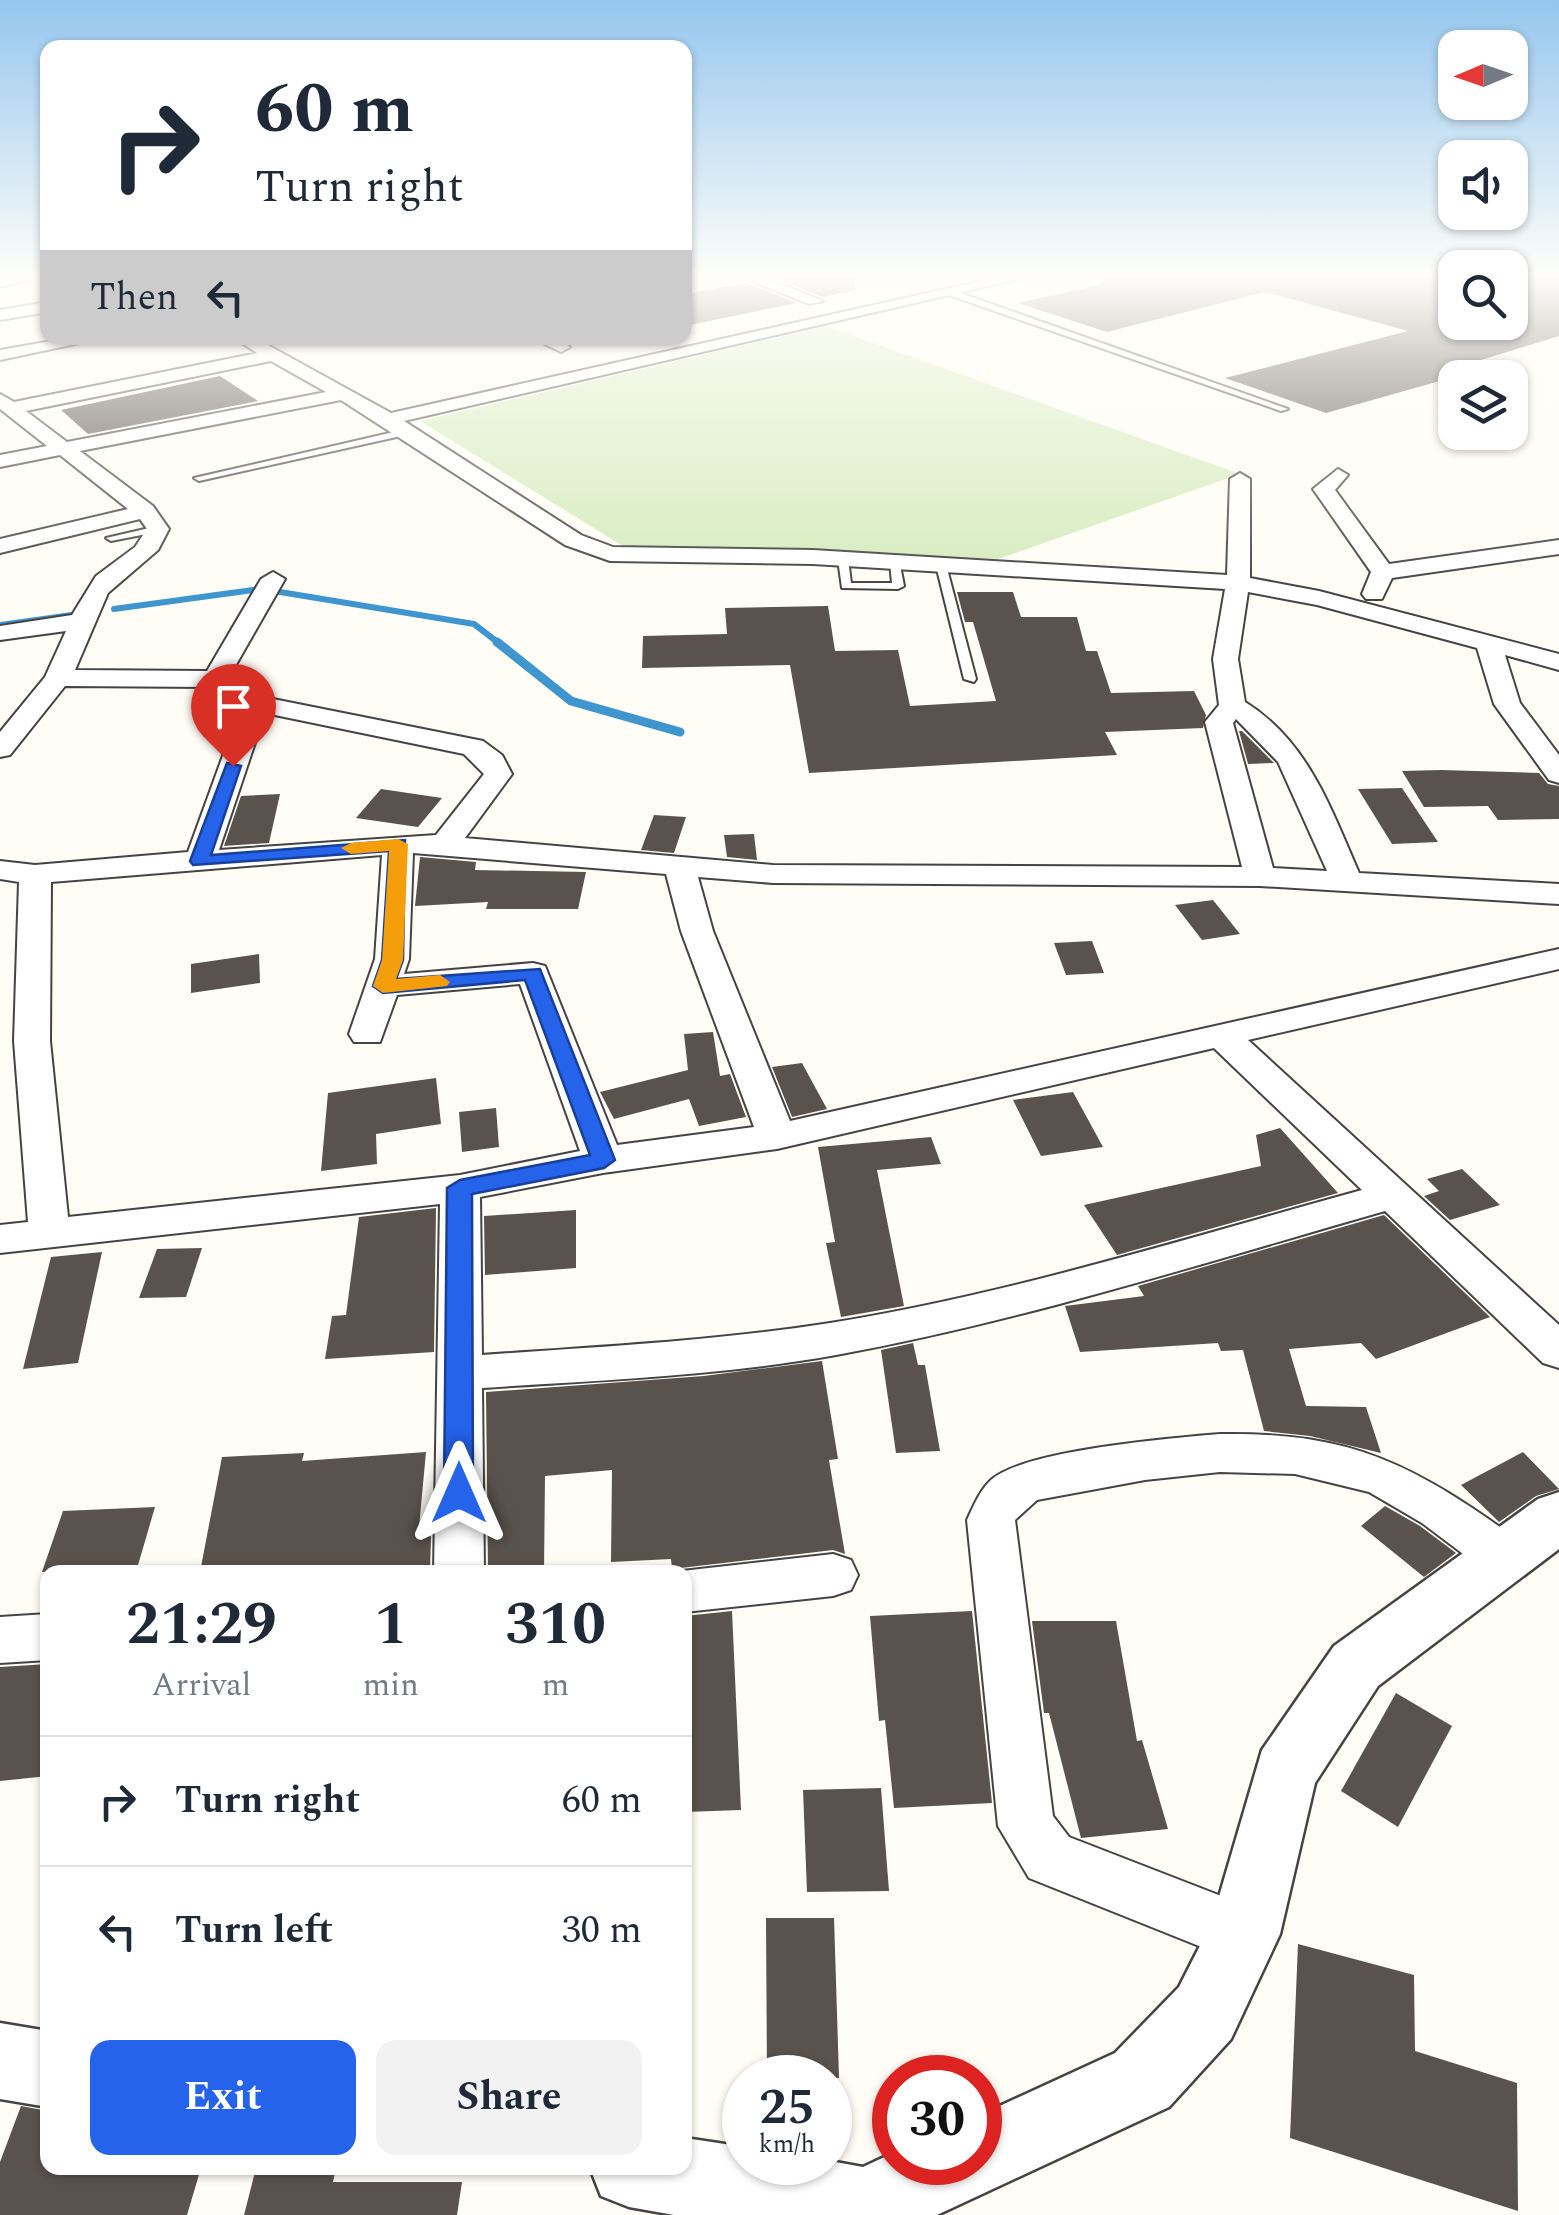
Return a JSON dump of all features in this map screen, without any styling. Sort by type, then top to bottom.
[{"type":"street","points":[[6,404],[135,380]]},
{"type":"street","points":[[320,380],[588,548],[646,557],[842,559],[1238,582],[1368,611],[1559,662]]},
{"type":"street","points":[[398,426],[573,380]]},
{"type":"street","points":[[0,462],[344,394]]},
{"type":"street","points":[[6,404],[152,520]]},
{"type":"street","points":[[1338,475],[1324,489],[1383,572]]},
{"type":"street","points":[[1240,479],[1238,582],[1229,619],[1223,680],[1233,706],[1250,714],[1291,756],[1348,884]]},
{"type":"street","points":[[0,546],[152,520]]},
{"type":"street","points":[[0,749],[58,678],[80,635],[81,621],[107,578],[147,548],[152,520]]},
{"type":"street","points":[[1383,572],[1559,546]]},
{"type":"street","points":[[1368,611],[1383,572]]},
{"type":"street","points":[[215,679],[273,579]]},
{"type":"street","points":[[0,633],[81,621]]},
{"type":"street","points":[[1489,645],[1507,704],[1559,774]]},
{"type":"street","points":[[58,678],[215,679],[255,703],[473,747],[492,762],[498,774],[446,843]]},
{"type":"street","points":[[200,861],[255,703]]},
{"type":"street","points":[[1233,706],[1219,722],[1260,877]]},
{"type":"street","points":[[50,1236],[18,872],[446,843],[773,874],[1260,877],[1559,894]]},
{"type":"street","points":[[366,1034],[392,960],[398,844]]},
{"type":"street","points":[[680,868],[697,931],[776,1136]]},
{"type":"street","points":[[0,1238],[50,1236],[460,1188],[604,1160],[776,1136],[1559,959]]},
{"type":"street","points":[[383,986],[533,974],[604,1160]]},
{"type":"street","points":[[1221,1035],[1559,1351]]},
{"type":"street","points":[[458,1565],[460,1188]]},
{"type":"street","points":[[459,1373],[753,1351],[847,1334],[1027,1296],[1393,1195]]},
{"type":"street","points":[[1244,1934],[1049,1858],[1026,1826],[991,1520],[1006,1495],[1024,1484],[1130,1462],[1230,1452],[1304,1457],[1369,1471],[1434,1507],[1504,1557]]},
{"type":"street","points":[[1002,2144],[1142,2080],[1205,2013],[1244,1934],[1284,1772],[1356,1666],[1559,1516]]},
{"type":"street","points":[[692,1589],[833,1575]]},
{"type":"street","points":[[0,1640],[40,1638]]},
{"type":"street","points":[[0,2061],[40,2068]]},
{"type":"street","points":[[667,2175],[861,2211],[915,2185]]},
{"type":"lane","points":[[1206,380],[1284,409]]},
{"type":"lane","points":[[198,478],[398,426]]},
{"type":"lane","points":[[111,538],[152,520]]},
{"type":"lane","points":[[940,565],[970,678]]},
{"type":"green space","points":[[594,380],[978,380],[1240,474],[998,559],[623,546],[420,421]]},
{"type":"building","points":[[200,380],[227,380],[258,401],[88,434],[61,410]]},
{"type":"building","points":[[1232,380],[1438,380],[1326,413]]},
{"type":"building","points":[[957,592],[1013,592],[1021,617],[1077,617],[1086,651],[1097,651],[1111,693],[1194,691],[1206,715],[1203,728],[1105,732],[1117,755],[809,773],[790,665],[642,668],[643,636],[727,634],[725,608],[828,606],[835,651],[898,650],[910,706],[996,701],[973,622],[965,622]]},
{"type":"building","points":[[1242,731],[1274,763],[1248,764]]},
{"type":"building","points":[[1402,771],[1539,773],[1548,784],[1559,786],[1559,819],[1498,820],[1488,806],[1424,807]]},
{"type":"building","points":[[1402,788],[1438,842],[1392,844],[1358,789]]},
{"type":"building","points":[[381,789],[442,798],[418,827],[356,818]]},
{"type":"building","points":[[280,794],[269,843],[224,846],[241,796]]},
{"type":"building","points":[[654,815],[686,817],[674,853],[641,850]]},
{"type":"building","points":[[754,834],[757,860],[727,857],[724,835]]},
{"type":"building","points":[[420,857],[476,862],[475,870],[586,872],[578,909],[486,909],[488,902],[415,906]]},
{"type":"building","points":[[1213,900],[1240,934],[1202,940],[1175,905]]},
{"type":"building","points":[[1092,941],[1104,973],[1066,975],[1054,943]]},
{"type":"building","points":[[259,954],[260,983],[191,993],[191,964]]},
{"type":"building","points":[[713,1032],[720,1076],[730,1074],[746,1117],[699,1126],[689,1099],[614,1119],[600,1092],[688,1070],[684,1034]]},
{"type":"building","points":[[802,1063],[827,1109],[792,1117],[772,1067]]},
{"type":"building","points":[[436,1078],[441,1124],[376,1134],[377,1164],[321,1171],[328,1093]]},
{"type":"building","points":[[1073,1092],[1103,1147],[1041,1156],[1013,1100]]},
{"type":"building","points":[[496,1108],[499,1147],[462,1152],[459,1112]]},
{"type":"building","points":[[1280,1128],[1338,1193],[1117,1255],[1084,1205],[1261,1166],[1256,1135]]},
{"type":"building","points":[[931,1137],[941,1164],[877,1170],[904,1306],[841,1317],[826,1243],[835,1242],[818,1147]]},
{"type":"building","points":[[1462,1169],[1500,1205],[1450,1220],[1424,1196],[1439,1191],[1427,1179]]},
{"type":"building","points":[[436,1208],[434,1352],[325,1359],[332,1316],[346,1315],[359,1217]]},
{"type":"building","points":[[576,1210],[576,1268],[485,1275],[484,1216]]},
{"type":"building","points":[[1384,1215],[1490,1317],[1376,1359],[1361,1343],[1289,1349],[1306,1406],[1366,1407],[1381,1453],[1310,1436],[1264,1431],[1243,1350],[1221,1351],[1218,1343],[1080,1352],[1065,1306],[1144,1296],[1138,1286]]},
{"type":"building","points":[[202,1248],[186,1297],[139,1298],[157,1249]]},
{"type":"building","points":[[102,1252],[78,1363],[23,1369],[51,1257]]},
{"type":"building","points":[[913,1343],[918,1365],[925,1365],[940,1451],[896,1453],[881,1350]]},
{"type":"building","points":[[822,1361],[838,1459],[829,1460],[845,1554],[833,1550],[692,1567],[672,1565],[671,1559],[611,1562],[612,1470],[545,1476],[544,1565],[488,1565],[486,1392],[704,1376]]},
{"type":"building","points":[[426,1452],[418,1538],[431,1536],[430,1565],[201,1565],[222,1457],[304,1453],[302,1461]]},
{"type":"building","points":[[1523,1452],[1559,1489],[1536,1496],[1499,1522],[1461,1485]]},
{"type":"building","points":[[1385,1506],[1456,1553],[1424,1577],[1361,1526]]},
{"type":"building","points":[[155,1507],[138,1565],[44,1565],[63,1511]]},
{"type":"building","points":[[732,1611],[741,1810],[692,1812],[692,1615]]},
{"type":"building","points":[[972,1611],[992,1803],[894,1808],[885,1720],[879,1721],[870,1616]]},
{"type":"building","points":[[1032,1621],[1116,1621],[1137,1741],[1142,1740],[1168,1829],[1081,1838],[1049,1713],[1044,1713]]},
{"type":"building","points":[[40,1664],[40,1777],[0,1781],[0,1667]]},
{"type":"building","points":[[1396,1693],[1452,1726],[1398,1827],[1341,1791]]},
{"type":"building","points":[[881,1788],[889,1891],[807,1892],[803,1790]]},
{"type":"building","points":[[766,1918],[834,1918],[838,2055],[767,2055]]},
{"type":"building","points":[[1298,1944],[1414,1975],[1415,2051],[1517,2083],[1518,2211],[1290,2138]]},
{"type":"building","points":[[21,2106],[40,2110],[40,2175],[199,2175],[187,2215],[0,2215],[0,2162]]},
{"type":"building","points":[[254,2175],[334,2175],[333,2182],[462,2182],[457,2215],[244,2215]]},
{"type":"waterway","points":[[114,609],[253,590]]},
{"type":"waterway","points":[[274,591],[474,624],[500,644]]},
{"type":"waterway","points":[[0,625],[72,615]]},
{"type":"waterway","points":[[497,642],[571,701],[680,732]]},
{"type":"slow traffic","points":[[351,848],[398,844],[392,960],[383,986],[440,982]]},
{"type":"route","points":[[233,766],[200,861],[398,844],[392,960],[383,986],[533,974],[604,1160],[460,1188],[459,1493]]}]
